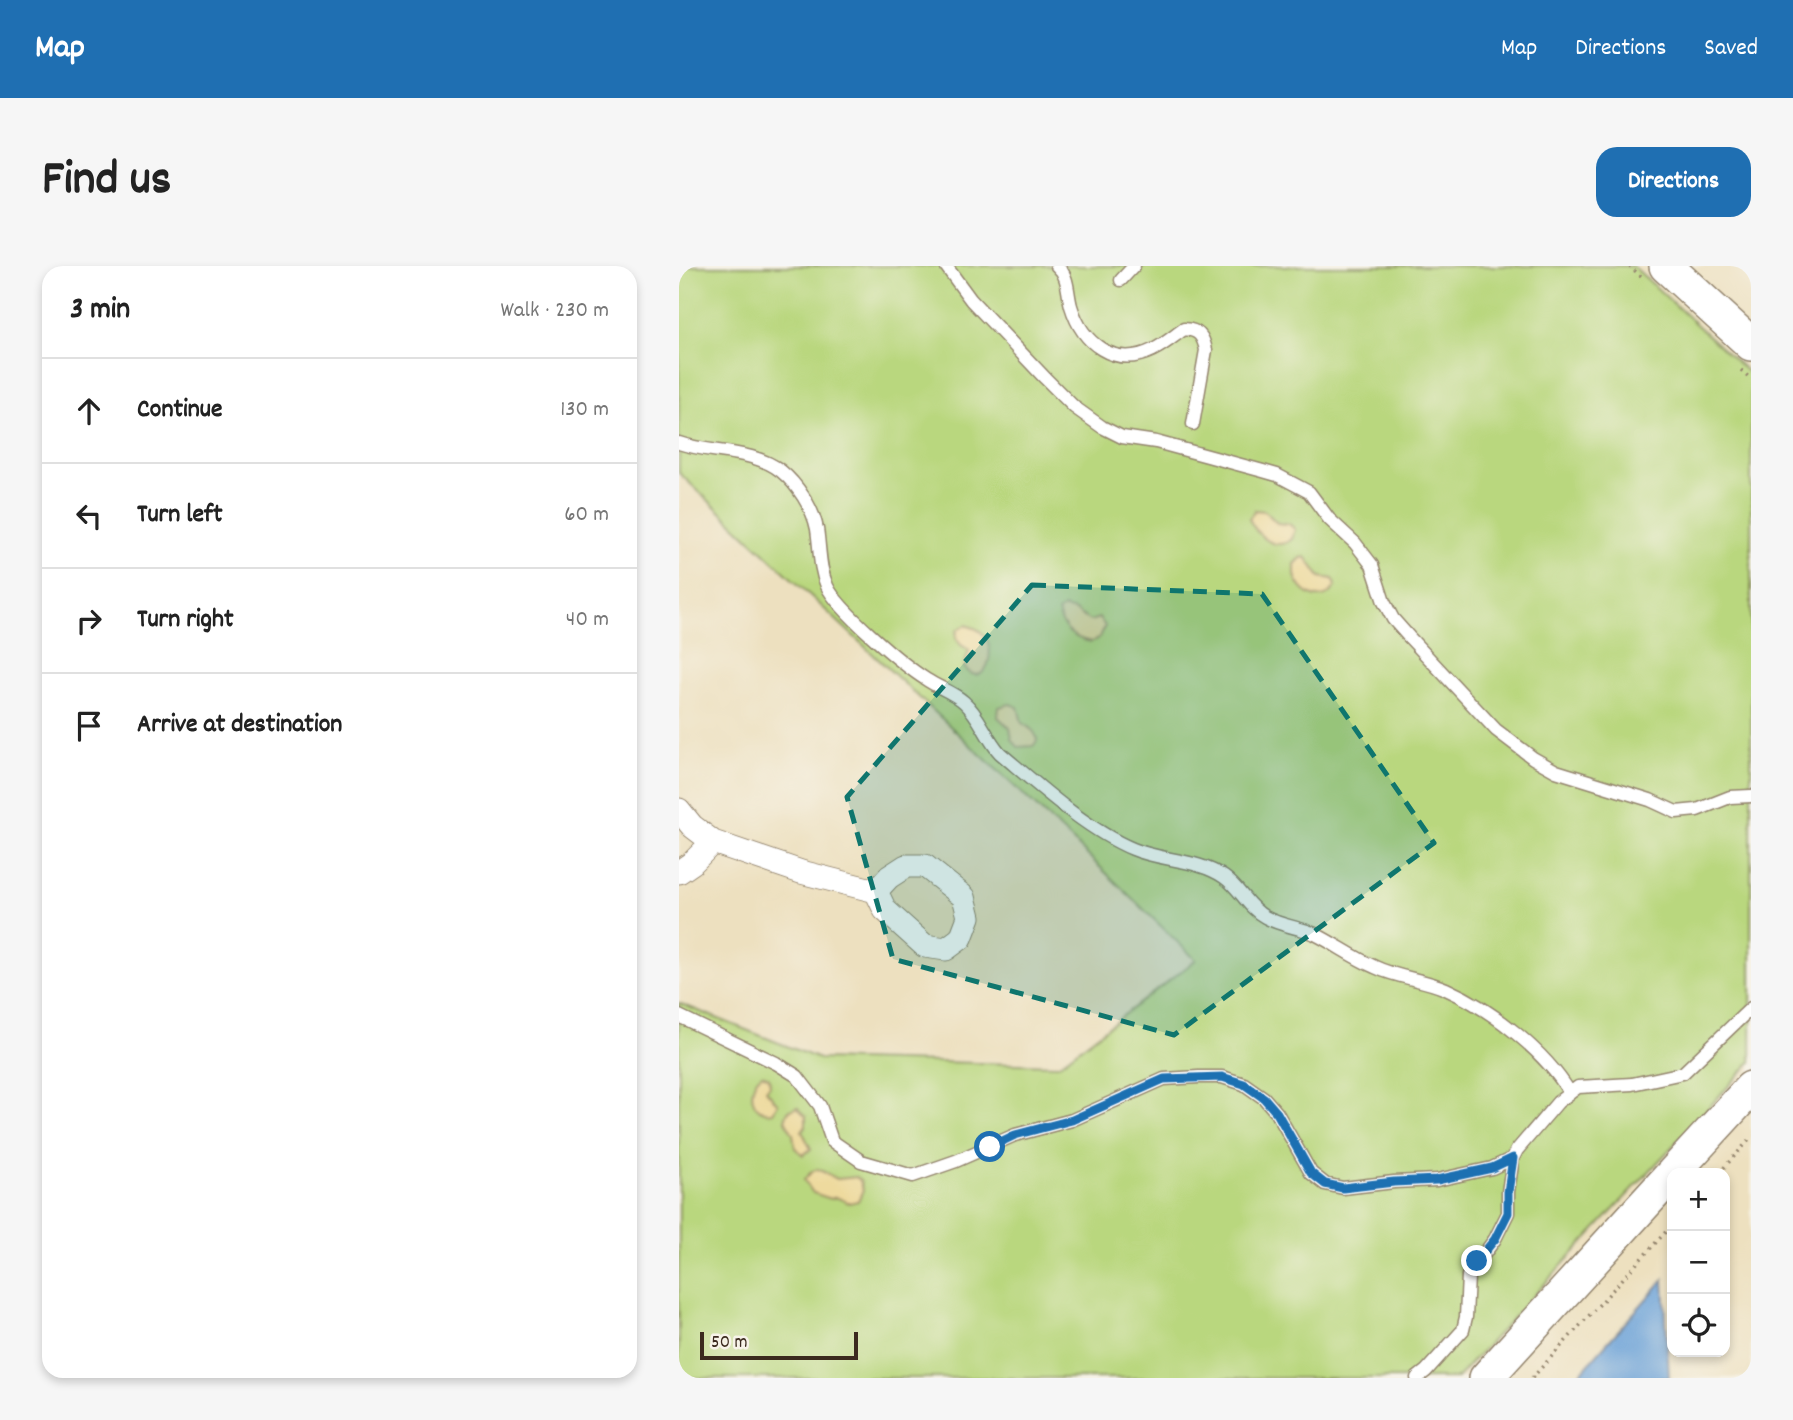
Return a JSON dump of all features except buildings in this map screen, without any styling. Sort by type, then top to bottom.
[{"type":"street","points":[[1666,266],[1751,344]]},
{"type":"street","points":[[679,810],[692,826],[712,842],[801,872],[876,891]]},
{"type":"street","points":[[679,872],[712,842]]},
{"type":"street","points":[[1678,1168],[1751,1088]]},
{"type":"street","points":[[1486,1378],[1667,1181]]},
{"type":"lane","points":[[946,266],[971,300],[1045,378],[1074,407],[1102,427],[1122,437],[1156,442],[1277,475],[1309,492],[1329,519],[1372,565],[1389,610],[1409,637],[1496,730],[1533,758],[1556,771],[1650,800],[1676,812],[1697,810],[1730,797],[1751,796]]},
{"type":"lane","points":[[1057,266],[1063,272],[1075,319],[1091,341],[1110,355],[1128,356],[1152,351],[1184,329],[1199,333],[1204,338],[1206,350],[1193,424]]},
{"type":"lane","points":[[1121,280],[1134,266]]},
{"type":"lane","points":[[679,443],[760,461],[777,468],[788,478],[809,508],[817,527],[820,559],[827,587],[849,616],[926,680],[964,702],[1000,753],[1076,814],[1132,849],[1197,866],[1223,876],[1249,905],[1284,926],[1314,934],[1376,968],[1445,988],[1469,1001],[1504,1023],[1559,1075],[1570,1093]]},
{"type":"lane","points":[[1417,1378],[1463,1330],[1468,1276],[1495,1239],[1508,1213],[1513,1158],[1558,1102],[1578,1087],[1632,1084],[1683,1073],[1751,1009]]},
{"type":"lane","points":[[679,1016],[797,1076],[820,1106],[832,1141],[862,1161],[913,1176],[956,1161],[1015,1135],[1072,1120],[1164,1079],[1199,1077],[1222,1077],[1244,1084],[1264,1098],[1277,1113],[1311,1173],[1325,1184],[1343,1188],[1437,1180],[1492,1168],[1513,1158]]},
{"type":"path","points":[[1724,1168],[1751,1138]]},
{"type":"path","points":[[1532,1378],[1667,1230]]},
{"type":"highlighted area","points":[[1032,585],[1262,594],[1434,843],[1174,1035],[893,959],[847,797]]},
{"type":"green space","points":[[679,266],[1633,266],[1751,375],[1751,1062],[1457,1378],[679,1378],[679,1003],[819,1059],[1058,1065],[1196,960],[1073,841],[679,473]]},
{"type":"sand","points":[[1255,510],[1265,511],[1277,523],[1289,524],[1295,529],[1292,539],[1279,544],[1267,540],[1249,519]]},
{"type":"sand","points":[[1306,557],[1320,577],[1333,579],[1336,585],[1325,596],[1313,596],[1297,582],[1295,564]]},
{"type":"sand","points":[[1064,608],[1075,611],[1090,621],[1099,618],[1105,626],[1100,637],[1091,642],[1069,632],[1058,612]]},
{"type":"sand","points":[[966,625],[981,632],[989,647],[987,665],[978,675],[972,674],[964,667],[969,650],[956,638],[957,630]]},
{"type":"sand","points":[[1010,704],[1018,707],[1022,723],[1035,735],[1037,741],[1033,746],[1018,747],[1012,739],[1010,728],[998,717],[999,707]]},
{"type":"sand","points":[[762,1074],[769,1077],[770,1085],[766,1090],[778,1104],[773,1112],[760,1110],[753,1099],[753,1086]]},
{"type":"sand","points":[[797,1107],[806,1116],[806,1125],[802,1131],[811,1149],[803,1155],[795,1148],[793,1134],[785,1120],[788,1111]]},
{"type":"sand","points":[[818,1169],[837,1179],[856,1177],[860,1180],[863,1190],[858,1201],[849,1203],[836,1197],[831,1199],[813,1193],[804,1180],[812,1171]]},
{"type":"water","points":[[1664,1279],[1669,1378],[1576,1378]]},
{"type":"route","points":[[990,1147],[1015,1135],[1072,1120],[1164,1079],[1222,1077],[1244,1084],[1264,1098],[1277,1113],[1311,1173],[1325,1184],[1343,1188],[1437,1180],[1492,1168],[1513,1158],[1508,1213],[1495,1239],[1477,1261]]}]
